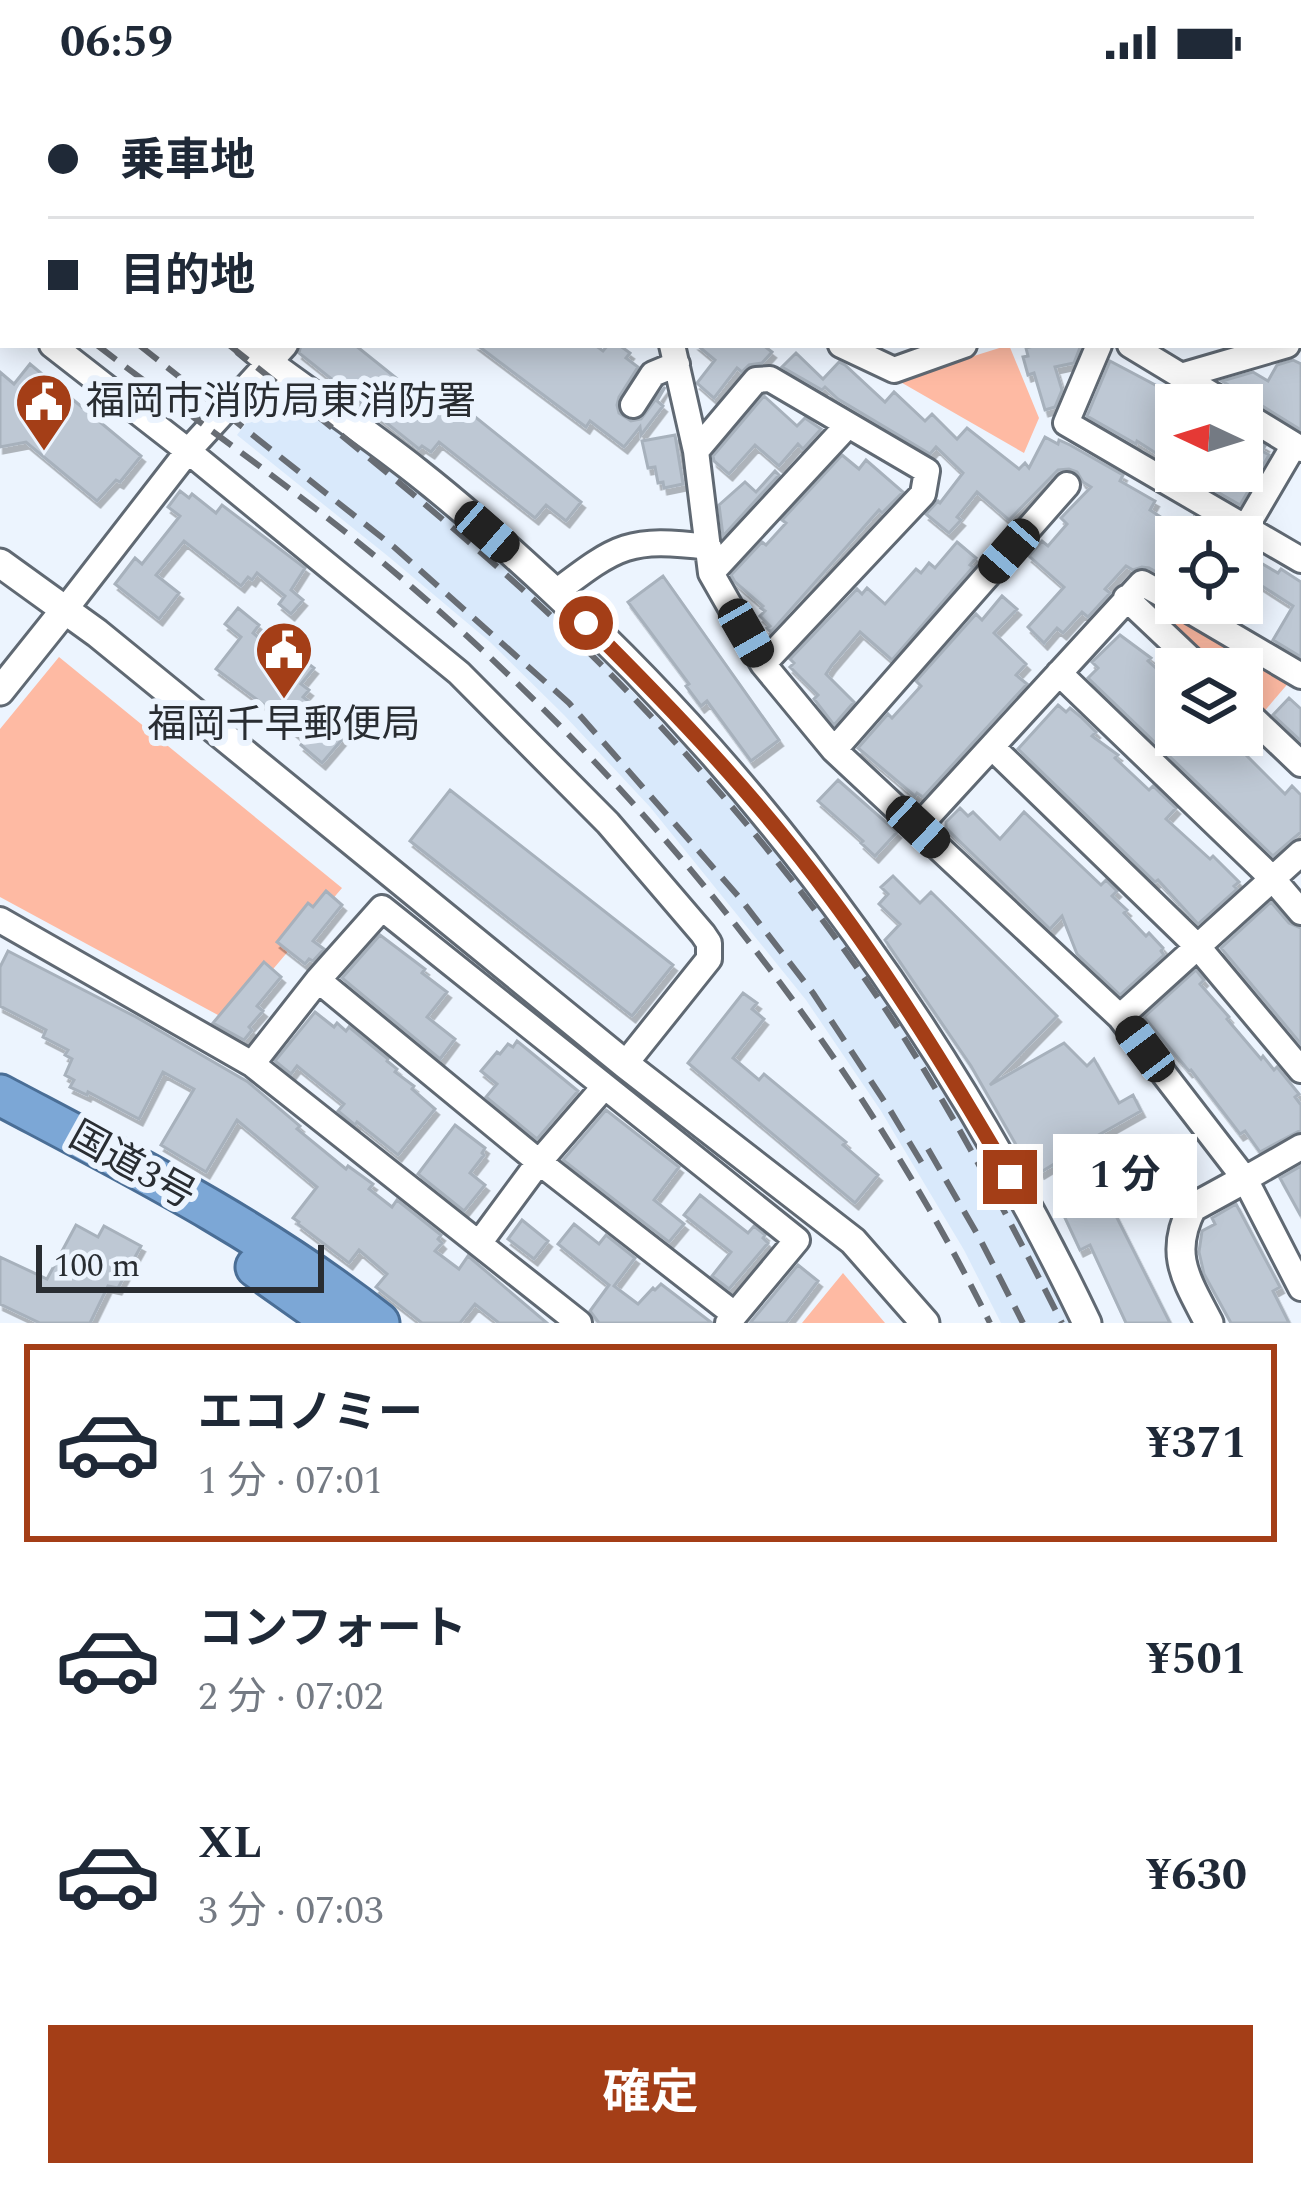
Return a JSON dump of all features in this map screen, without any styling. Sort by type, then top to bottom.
[{"type":"highway","name":"国道3号","points":[[0,1095],[267,1243],[379,1323]]},
{"type":"highway","name":"国道3号","points":[[0,1125],[265,1272],[335,1323]]},
{"type":"street","points":[[56,348],[459,673],[608,823],[703,934],[709,959],[625,1064]]},
{"type":"street","points":[[847,348],[894,370],[948,348]]},
{"type":"street","points":[[1098,348],[1066,423],[1227,516]]},
{"type":"street","points":[[1135,348],[1194,384]]},
{"type":"street","points":[[1181,376],[1277,348]]},
{"type":"street","points":[[633,405],[669,351]]},
{"type":"street","points":[[669,351],[696,451],[710,560],[763,664],[834,750],[1120,1016],[1245,1179],[1301,1288]]},
{"type":"street","points":[[0,691],[188,451],[278,354],[556,592],[743,788],[832,899],[958,1088],[1060,1265],[1087,1323]]},
{"type":"street","points":[[696,451],[756,380],[770,380],[927,471],[923,494],[763,664]]},
{"type":"street","points":[[710,560],[847,426]]},
{"type":"street","points":[[1253,516],[1298,447],[1263,426]]},
{"type":"street","points":[[834,750],[1067,485]]},
{"type":"street","points":[[1263,537],[1301,560]]},
{"type":"street","points":[[556,592],[600,558],[633,544],[667,542],[710,560]]},
{"type":"street","points":[[0,563],[97,633],[625,1064],[853,1241],[925,1323]]},
{"type":"street","points":[[918,827],[1126,598],[1142,583],[1155,590]]},
{"type":"street","points":[[1126,598],[1179,648]]},
{"type":"street","points":[[1213,624],[1301,676]]},
{"type":"street","points":[[1059,673],[1273,878],[1301,912]]},
{"type":"street","points":[[1263,728],[1301,764]]},
{"type":"street","points":[[993,748],[1198,947],[1301,1070]]},
{"type":"street","points":[[1120,1016],[1301,853]]},
{"type":"street","points":[[252,1064],[318,980],[382,908],[796,1240],[731,1319],[318,980]]},
{"type":"street","points":[[0,920],[252,1064],[579,1323]]},
{"type":"street","points":[[480,1242],[539,1162],[604,1087]]},
{"type":"street","points":[[1209,1323],[1179,1255],[1192,1208],[1301,1147]]},
{"type":"shaded area","points":[[1010,348],[1039,418],[1024,453],[897,380]]},
{"type":"shaded area","points":[[282,376],[532,586],[689,751],[782,859],[855,954],[948,1091],[1072,1323],[1001,1323],[964,1250],[881,1111],[806,1000],[650,807],[490,642],[237,435]]},
{"type":"shaded area","points":[[1165,624],[1198,624],[1238,648],[1191,648]]},
{"type":"shaded area","points":[[59,657],[342,888],[229,1021],[0,897],[0,729]]},
{"type":"shaded area","points":[[1263,663],[1291,680],[1263,713]]},
{"type":"shaded area","points":[[843,1273],[885,1323],[802,1323]]},
{"type":"building","points":[[300,348],[359,348],[441,414],[453,399],[581,502],[566,521],[546,505],[535,518],[439,442],[431,452],[422,446],[419,449],[299,353]]},
{"type":"building","points":[[481,348],[623,348],[630,353],[626,358],[638,367],[617,405],[619,413],[631,421],[641,419],[665,387],[657,401],[663,406],[641,435],[640,427],[624,447],[590,421],[586,427]]},
{"type":"building","points":[[701,348],[767,348],[772,352],[762,363],[742,372],[737,368],[714,398],[697,383],[715,360]]},
{"type":"building","points":[[1026,348],[1080,348],[1074,363],[1055,367],[1062,390],[1055,407],[1045,410],[1034,373],[1028,375],[1023,357],[1028,356]]},
{"type":"building","points":[[796,353],[823,379],[839,362],[885,402],[894,392],[925,421],[932,414],[957,439],[967,428],[1019,469],[1025,463],[1029,468],[1045,437],[1070,445],[1123,475],[1120,481],[1155,501],[1150,510],[1159,516],[1155,516],[1155,571],[1126,566],[1088,617],[1082,612],[1063,633],[1057,628],[1044,643],[1028,627],[1064,587],[1029,556],[1042,541],[1048,546],[1067,524],[1061,518],[1091,487],[1077,472],[1058,470],[1009,520],[977,492],[949,533],[926,514],[963,473],[936,447],[930,454],[825,387],[822,390],[782,367]]},
{"type":"building","points":[[1293,360],[1301,364],[1301,430],[1263,406],[1263,384],[1222,381],[1253,372],[1268,381],[1277,365]]},
{"type":"building","points":[[1110,361],[1155,385],[1155,453],[1137,441],[1087,416]]},
{"type":"building","points":[[30,364],[141,456],[97,501],[26,442],[0,447],[0,372],[14,384]]},
{"type":"building","points":[[764,396],[797,426],[805,418],[821,429],[803,449],[798,444],[779,466],[755,445],[729,474],[713,456]]},
{"type":"building","points":[[675,435],[683,484],[664,488],[655,467],[648,468],[642,441]]},
{"type":"building","points":[[842,455],[859,469],[866,460],[903,492],[882,513],[879,510],[771,632],[760,616],[763,606],[731,575],[762,542],[766,545],[786,523],[782,520]]},
{"type":"building","points":[[775,471],[779,475],[723,536],[719,505],[745,482],[756,492]]},
{"type":"building","points":[[180,491],[189,498],[192,494],[216,513],[222,505],[305,568],[291,590],[303,600],[291,614],[279,604],[285,596],[257,573],[241,586],[184,541],[156,575],[179,593],[159,619],[115,584],[135,558],[142,564],[180,516],[168,507]]},
{"type":"building","points":[[1217,492],[1248,492],[1240,505]]},
{"type":"building","points":[[957,542],[976,558],[973,567],[892,660],[860,632],[832,665],[826,674],[854,702],[834,725],[814,699],[818,695],[790,667],[794,663],[790,659],[857,589],[862,594],[867,588],[885,604],[916,569],[921,573],[929,563],[935,568]]},
{"type":"building","points":[[1263,564],[1301,582],[1301,657],[1273,640],[1293,606],[1263,587]]},
{"type":"building","points":[[663,576],[779,740],[751,761],[707,701],[701,706],[628,602]]},
{"type":"building","points":[[1002,596],[1017,609],[994,633],[1026,664],[1016,675],[1027,684],[923,797],[915,796],[858,748],[921,686],[916,681],[976,614],[982,620]]},
{"type":"building","points":[[238,608],[259,625],[253,633],[276,652],[283,644],[314,668],[301,684],[309,690],[303,697],[345,736],[322,763],[301,745],[305,740],[287,722],[216,669],[241,637],[225,624]]},
{"type":"building","points":[[1120,635],[1151,658],[1155,742],[1088,678],[1098,668],[1092,662]]},
{"type":"building","points":[[1289,698],[1301,709],[1301,741],[1273,715]]},
{"type":"building","points":[[1058,705],[1081,717],[1096,732],[1092,736],[1118,755],[1115,758],[1149,790],[1153,786],[1176,808],[1166,819],[1239,882],[1198,924],[1158,880],[1018,749]]},
{"type":"building","points":[[1169,756],[1247,756],[1285,794],[1292,786],[1301,795],[1301,832],[1273,856]]},
{"type":"building","points":[[838,780],[897,832],[875,856],[818,801]]},
{"type":"building","points":[[450,790],[673,965],[632,1016],[410,841]]},
{"type":"building","points":[[960,808],[968,816],[973,812],[1000,839],[1024,812],[1101,885],[1106,880],[1117,891],[1112,896],[1127,910],[1124,913],[1146,936],[1149,933],[1164,955],[1120,995],[1077,954],[1062,916],[1050,929],[946,828]]},
{"type":"building","points":[[893,876],[920,903],[931,892],[1057,1016],[990,1085],[1064,1043],[1087,1066],[1094,1059],[1119,1103],[1133,1095],[1141,1111],[1041,1172],[1035,1160],[1027,1164],[971,1066],[885,940],[900,924],[879,904],[888,894],[881,887]]},
{"type":"building","points":[[326,891],[342,905],[313,941],[324,949],[305,964],[277,942],[308,903],[313,907]]},
{"type":"building","points":[[1271,902],[1289,923],[1301,928],[1301,1044],[1221,948]]},
{"type":"building","points":[[380,935],[447,992],[427,1017],[455,1039],[440,1059],[342,978]]},
{"type":"building","points":[[8,951],[248,1082],[346,1169],[373,1184],[369,1189],[392,1207],[397,1200],[441,1235],[442,1243],[435,1251],[459,1269],[468,1256],[547,1323],[499,1323],[475,1304],[460,1323],[422,1323],[376,1287],[387,1274],[359,1250],[349,1263],[298,1224],[293,1218],[317,1187],[237,1120],[206,1172],[161,1145],[194,1089],[163,1072],[139,1119],[70,1087],[74,1080],[65,1075],[72,1059],[65,1055],[68,1050],[43,1037],[46,1030],[0,1006],[0,967]]},
{"type":"building","points":[[264,962],[281,977],[257,1006],[263,1011],[244,1040],[213,1023]]},
{"type":"building","points":[[1196,970],[1204,980],[1200,984],[1227,1019],[1299,1094],[1295,1097],[1301,1105],[1301,1130],[1260,1152],[1144,1017]]},
{"type":"building","points":[[743,993],[757,1003],[752,1009],[764,1019],[733,1058],[759,1080],[764,1074],[878,1175],[855,1203],[688,1063]]},
{"type":"building","points":[[315,1012],[334,1027],[337,1023],[346,1031],[349,1027],[388,1059],[395,1072],[435,1109],[398,1155],[338,1111],[344,1104],[297,1066],[291,1074],[275,1061]]},
{"type":"building","points":[[517,1041],[578,1091],[537,1139],[486,1097],[497,1084],[481,1071],[497,1052]]},
{"type":"building","points":[[606,1110],[679,1167],[654,1200],[684,1224],[669,1242],[563,1160]]},
{"type":"building","points":[[455,1125],[485,1148],[470,1173],[485,1185],[464,1211],[418,1174]]},
{"type":"building","points":[[1301,1166],[1301,1216],[1280,1178]]},
{"type":"building","points":[[1095,1185],[1103,1190],[1170,1323],[1126,1323],[1090,1245],[1080,1250],[1058,1203]]},
{"type":"building","points":[[700,1195],[748,1233],[754,1226],[768,1243],[729,1289],[712,1276],[731,1252],[684,1215]]},
{"type":"building","points":[[1236,1204],[1280,1287],[1273,1291],[1289,1323],[1231,1323],[1204,1274],[1199,1252],[1202,1231],[1215,1224],[1212,1218]]},
{"type":"building","points":[[522,1220],[548,1241],[534,1259],[508,1239]]},
{"type":"building","points":[[574,1224],[599,1244],[606,1235],[635,1258],[614,1286],[638,1304],[661,1284],[712,1323],[599,1323],[590,1311],[609,1285],[558,1244]]},
{"type":"building","points":[[76,1225],[98,1237],[104,1226],[141,1246],[118,1288],[108,1286],[90,1323],[40,1323],[0,1304],[0,1257],[47,1279]]},
{"type":"building","points":[[798,1265],[818,1281],[786,1323],[750,1323]]},
{"type":"railway","points":[[101,348],[387,566],[477,645],[647,819],[727,914],[871,1113],[990,1323]]},
{"type":"railway","points":[[143,348],[394,547],[569,703],[739,897],[813,993],[926,1170]]},
{"type":"railway","points":[[233,348],[522,589],[611,674],[739,815],[817,913],[911,1049],[990,1184],[1062,1323]]},
{"type":"railway","points":[[928,1149],[1023,1323]]},
{"type":"place","name":"福岡市消防局東消防署","points":[[44,453]]},
{"type":"place","name":"福岡千早郵便局","points":[[284,701]]},
{"type":"route","points":[[586,623],[743,788],[832,899],[958,1088],[1010,1177]]}]
